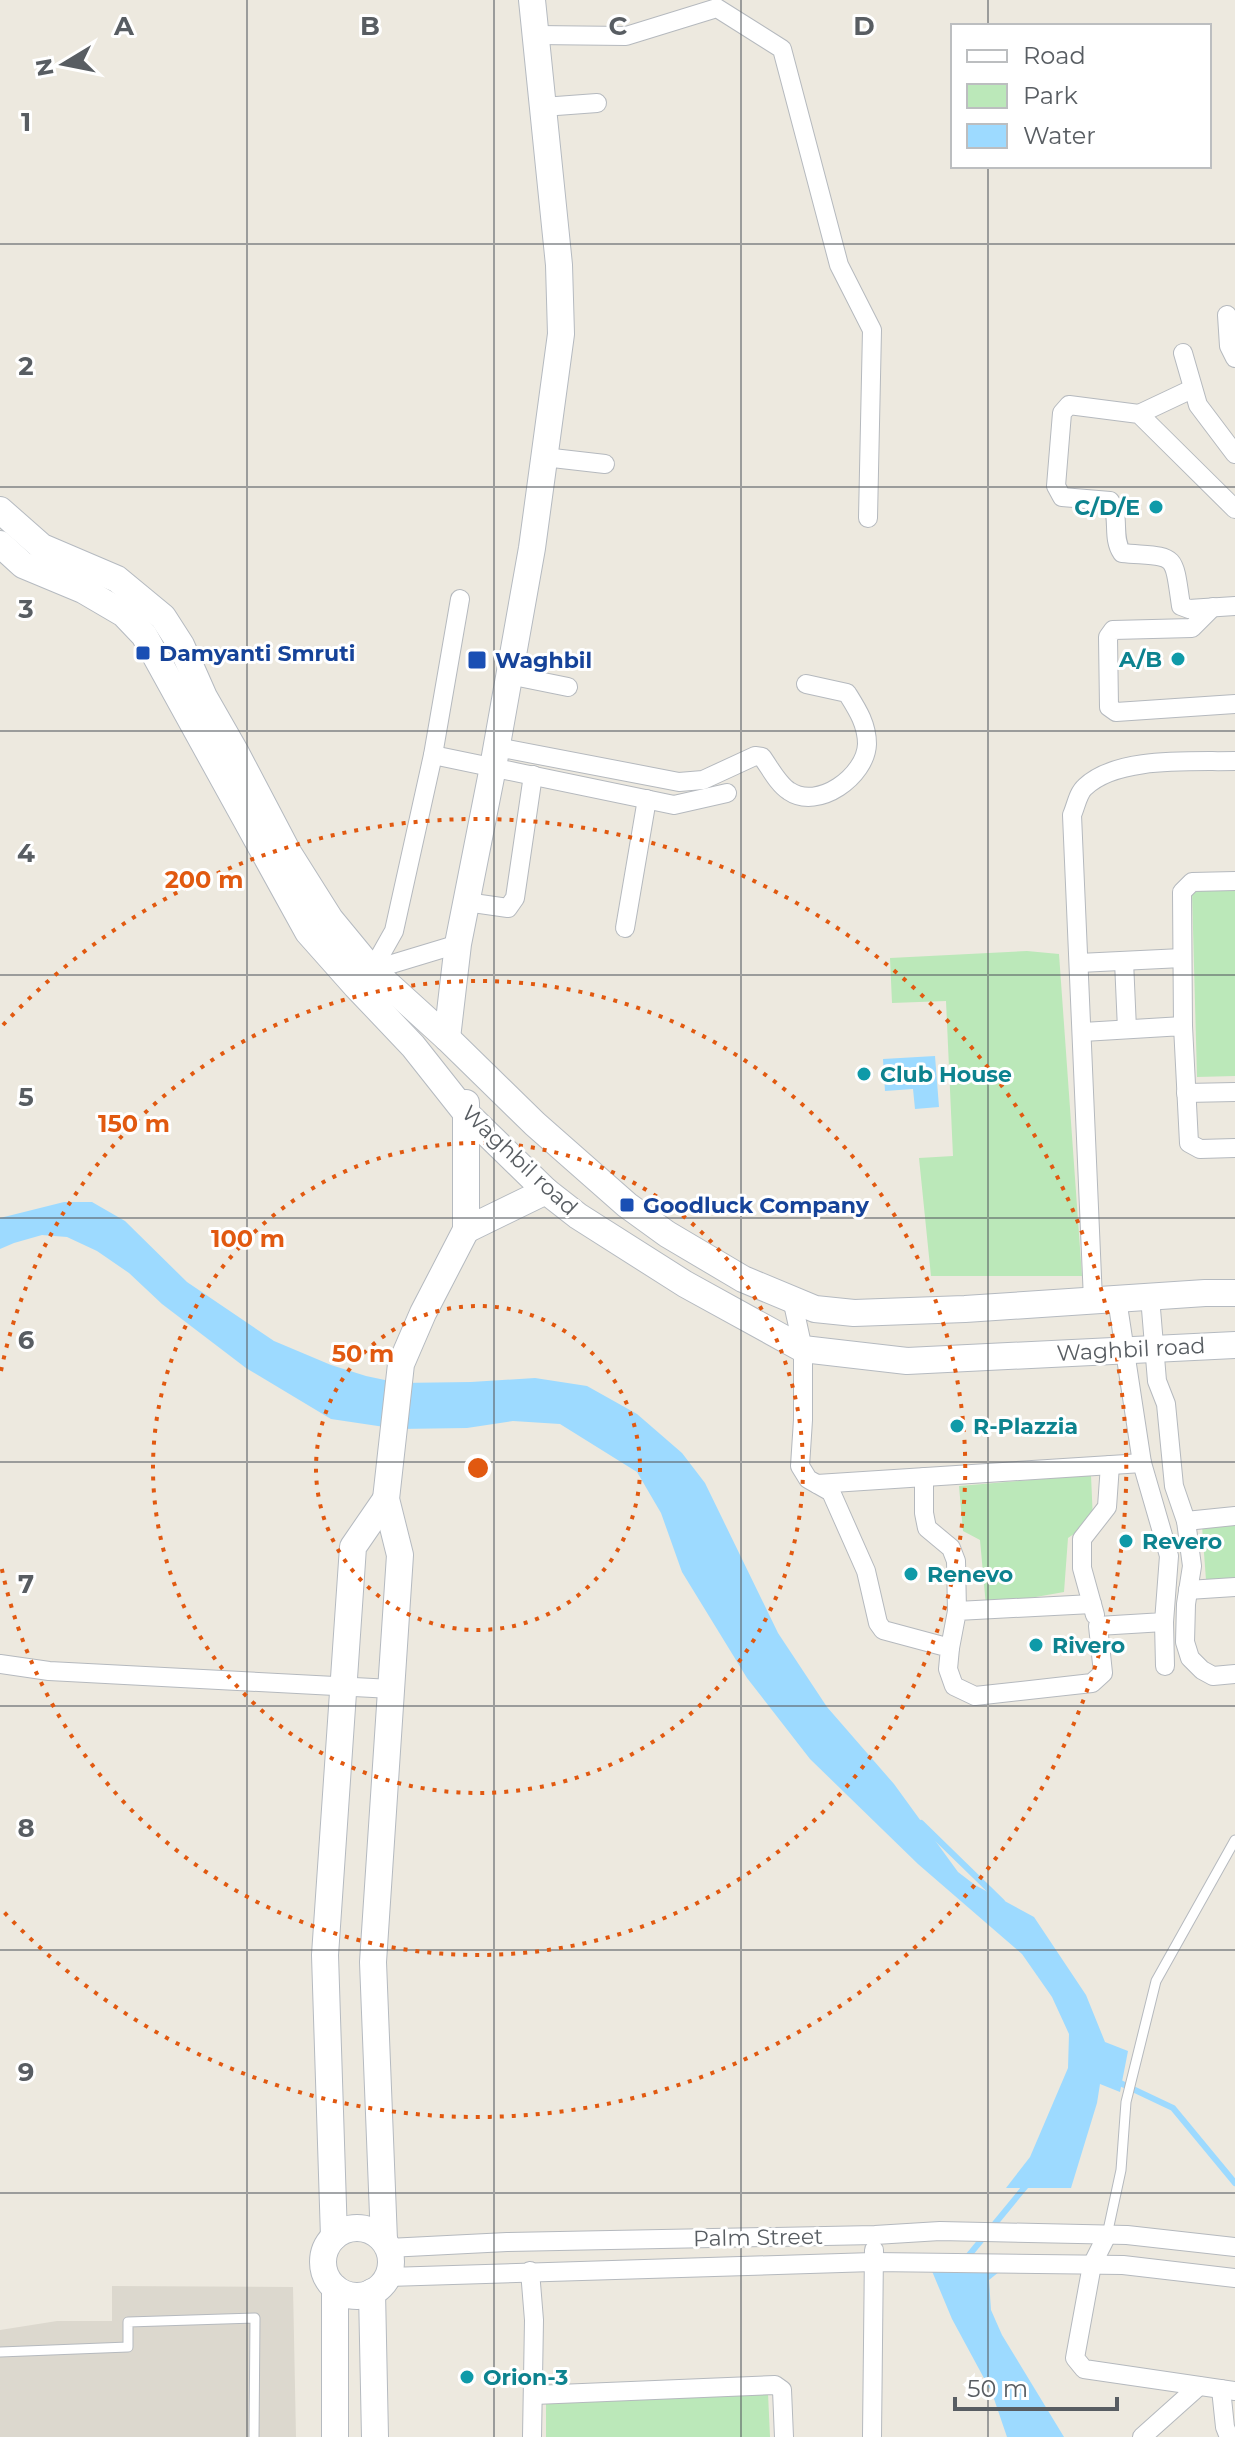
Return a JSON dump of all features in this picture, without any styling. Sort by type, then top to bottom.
[{"type":"main road","points":[[447,1038],[458,944],[532,548],[561,334],[559,265],[532,0]]},
{"type":"main road","name":"Waghbil road","points":[[0,510],[23,565],[97,598],[124,614],[144,635],[181,645],[195,702],[236,753],[289,854],[298,890],[330,919],[364,978],[466,1113],[554,1197],[685,1284],[803,1349],[907,1361],[1235,1345]]},
{"type":"main road","name":"Waghbil road","points":[[13,544],[42,547],[117,579],[163,617],[161,638]]},
{"type":"main road","points":[[97,598],[117,579]]},
{"type":"main road","name":"Waghbil road","points":[[364,978],[447,1038],[535,1124],[627,1205],[667,1234],[743,1279],[815,1309],[854,1313],[965,1309],[1235,1293]]},
{"type":"main road","points":[[375,2437],[380,2285],[391,2258],[386,2244],[373,1962],[400,1555],[386,1499],[401,1364],[423,1313],[466,1230],[468,1059]]},
{"type":"main road","points":[[466,1230],[554,1197],[588,1171]]},
{"type":"main road","points":[[334,2237],[325,1955],[353,1547],[386,1499]]},
{"type":"main road","points":[[335,2437],[335,2288],[324,2266],[326,2249],[334,2237],[354,2228],[375,2233],[386,2244]]},
{"type":"main road","points":[[335,2288],[353,2295],[380,2285]]},
{"type":"street","points":[[536,35],[626,36],[717,8],[782,49],[839,265],[872,330],[868,518]]},
{"type":"street","points":[[543,107],[597,103]]},
{"type":"street","points":[[1227,315],[1229,346],[1235,358]]},
{"type":"street","points":[[1183,353],[1198,405],[1235,454]]},
{"type":"street","points":[[1192,389],[1139,414],[1069,405],[1062,413],[1056,486],[1062,497],[1110,501],[1114,507],[1116,545],[1122,553],[1167,557],[1175,565],[1181,606],[1189,609],[1235,606]]},
{"type":"street","points":[[1139,414],[1235,509]]},
{"type":"street","points":[[544,457],[605,464]]},
{"type":"street","points":[[364,978],[394,931],[433,755],[460,599]]},
{"type":"street","points":[[1213,607],[1192,628],[1113,630],[1108,637],[1109,707],[1116,712],[1235,704]]},
{"type":"street","points":[[509,675],[568,687]]},
{"type":"street","points":[[433,755],[495,757],[679,782],[703,780],[755,756],[762,757],[786,789],[795,794],[831,791],[850,779],[862,764],[867,746],[865,724],[847,693],[806,684]]},
{"type":"street","points":[[495,757],[533,775],[674,805],[727,793]]},
{"type":"street","points":[[1165,1666],[1164,1622],[1169,1556],[1142,1463],[1125,1349],[1105,1299],[1083,1032],[1072,815],[1083,788],[1101,776],[1128,765],[1235,761]]},
{"type":"street","points":[[466,902],[508,908],[515,898],[533,775]]},
{"type":"street","points":[[625,928],[647,799]]},
{"type":"street","points":[[1235,881],[1192,882],[1182,892],[1183,1026],[1189,1143],[1200,1149],[1235,1148]]},
{"type":"street","points":[[364,978],[458,944]]},
{"type":"street","points":[[1079,963],[1182,958]]},
{"type":"street","points":[[1124,961],[1127,1029]]},
{"type":"street","points":[[1083,1032],[1183,1026]]},
{"type":"street","points":[[1186,1093],[1235,1092]]},
{"type":"street","points":[[1150,1297],[1157,1381],[1166,1404],[1174,1486],[1186,1521],[1192,1566],[1185,1642],[1190,1658],[1202,1670],[1213,1676],[1235,1674]]},
{"type":"street","points":[[792,1299],[803,1349],[800,1466],[808,1479],[831,1492],[866,1571],[878,1623],[883,1630],[950,1648]]},
{"type":"street","points":[[816,1484],[1142,1463]]},
{"type":"street","points":[[924,1477],[927,1528],[951,1548],[956,1561],[957,1611],[948,1669],[954,1686],[975,1696],[1092,1683],[1103,1673],[1098,1626],[1082,1568],[1082,1539],[1107,1507],[1110,1465]]},
{"type":"street","points":[[1186,1521],[1235,1516]]},
{"type":"street","points":[[1188,1590],[1235,1587]]},
{"type":"street","points":[[957,1611],[1092,1604]]},
{"type":"street","points":[[1098,1626],[1164,1622]]},
{"type":"street","points":[[0,1664],[49,1671],[392,1689]]},
{"type":"street","name":"Palm Street","points":[[386,2244],[875,2235],[940,2231],[1127,2235],[1235,2247]]},
{"type":"street","points":[[872,2437],[875,2235]]},
{"type":"street","points":[[1107,2235],[1092,2265],[1075,2358],[1084,2369],[1228,2390],[1225,2427],[1229,2437]]},
{"type":"street","points":[[380,2285],[530,2271],[873,2262],[1123,2265],[1235,2278]]},
{"type":"street","points":[[530,2271],[534,2320],[532,2437]]},
{"type":"street","points":[[534,2395],[775,2385],[782,2390],[784,2437]]},
{"type":"street","points":[[1142,2437],[1199,2386]]},
{"type":"lane","points":[[1107,2235],[1121,2170],[1126,2102],[1156,1981],[1235,1840]]},
{"type":"lane","points":[[0,2352],[128,2347],[128,2322],[255,2318],[254,2437]]},
{"type":"shaded area","points":[[112,2286],[293,2287],[296,2437],[0,2437],[0,2330],[57,2321],[112,2321]]},
{"type":"green space","points":[[1235,890],[1235,1076],[1197,1077],[1192,891]]},
{"type":"green space","points":[[1027,951],[1059,954],[1082,1276],[931,1276],[919,1158],[953,1156],[946,1001],[892,1003],[890,958]]},
{"type":"green space","points":[[1091,1475],[1093,1521],[1068,1538],[1064,1592],[986,1606],[980,1540],[963,1531],[959,1486]]},
{"type":"green space","points":[[1235,1524],[1235,1578],[1206,1580],[1202,1526]]},
{"type":"green space","points":[[768,2393],[770,2437],[546,2437],[546,2398]]},
{"type":"water","points":[[935,1056],[939,1107],[915,1109],[913,1089],[885,1091],[883,1059]]},
{"type":"water","points":[[64,1202],[92,1202],[125,1221],[187,1282],[274,1341],[331,1365],[399,1383],[535,1378],[587,1386],[637,1414],[682,1453],[705,1483],[778,1633],[827,1707],[894,1784],[958,1872],[975,1885],[1034,1917],[1086,1995],[1105,2042],[1128,2051],[1120,2092],[1100,2084],[1071,2188],[1006,2188],[1030,2157],[1068,2068],[1069,2034],[1052,1997],[1022,1954],[918,1864],[810,1759],[747,1678],[682,1572],[661,1513],[637,1472],[560,1424],[513,1421],[467,1428],[398,1429],[331,1419],[246,1368],[162,1304],[129,1273],[97,1251],[67,1237],[42,1235],[0,1249],[0,1218]]},
{"type":"water","points":[[1010,2263],[989,2280],[991,2310],[1002,2335],[1064,2437],[1007,2437],[992,2393],[952,2319],[929,2264]]},
{"type":"waterway","points":[[921,1823],[1002,1902]]},
{"type":"waterway","points":[[1116,2081],[1173,2108],[1235,2183]]},
{"type":"waterway","points":[[965,2260],[1029,2182]]},
{"type":"place","name":"C/D/E","points":[[1156,507]]},
{"type":"place","name":"Damyanti Smruti","points":[[143,653]]},
{"type":"place","name":"A/B","points":[[1178,659]]},
{"type":"place","name":"Waghbil","points":[[477,660]]},
{"type":"place","name":"Club House","points":[[864,1074]]},
{"type":"place","name":"Goodluck Company","points":[[627,1205]]},
{"type":"place","name":"R-Plazzia","points":[[957,1426]]},
{"type":"place","name":"Revero","points":[[1126,1541]]},
{"type":"place","name":"Renevo","points":[[911,1574]]},
{"type":"place","name":"Rivero","points":[[1036,1645]]},
{"type":"place","name":"Orion-3","points":[[467,2377]]}]
